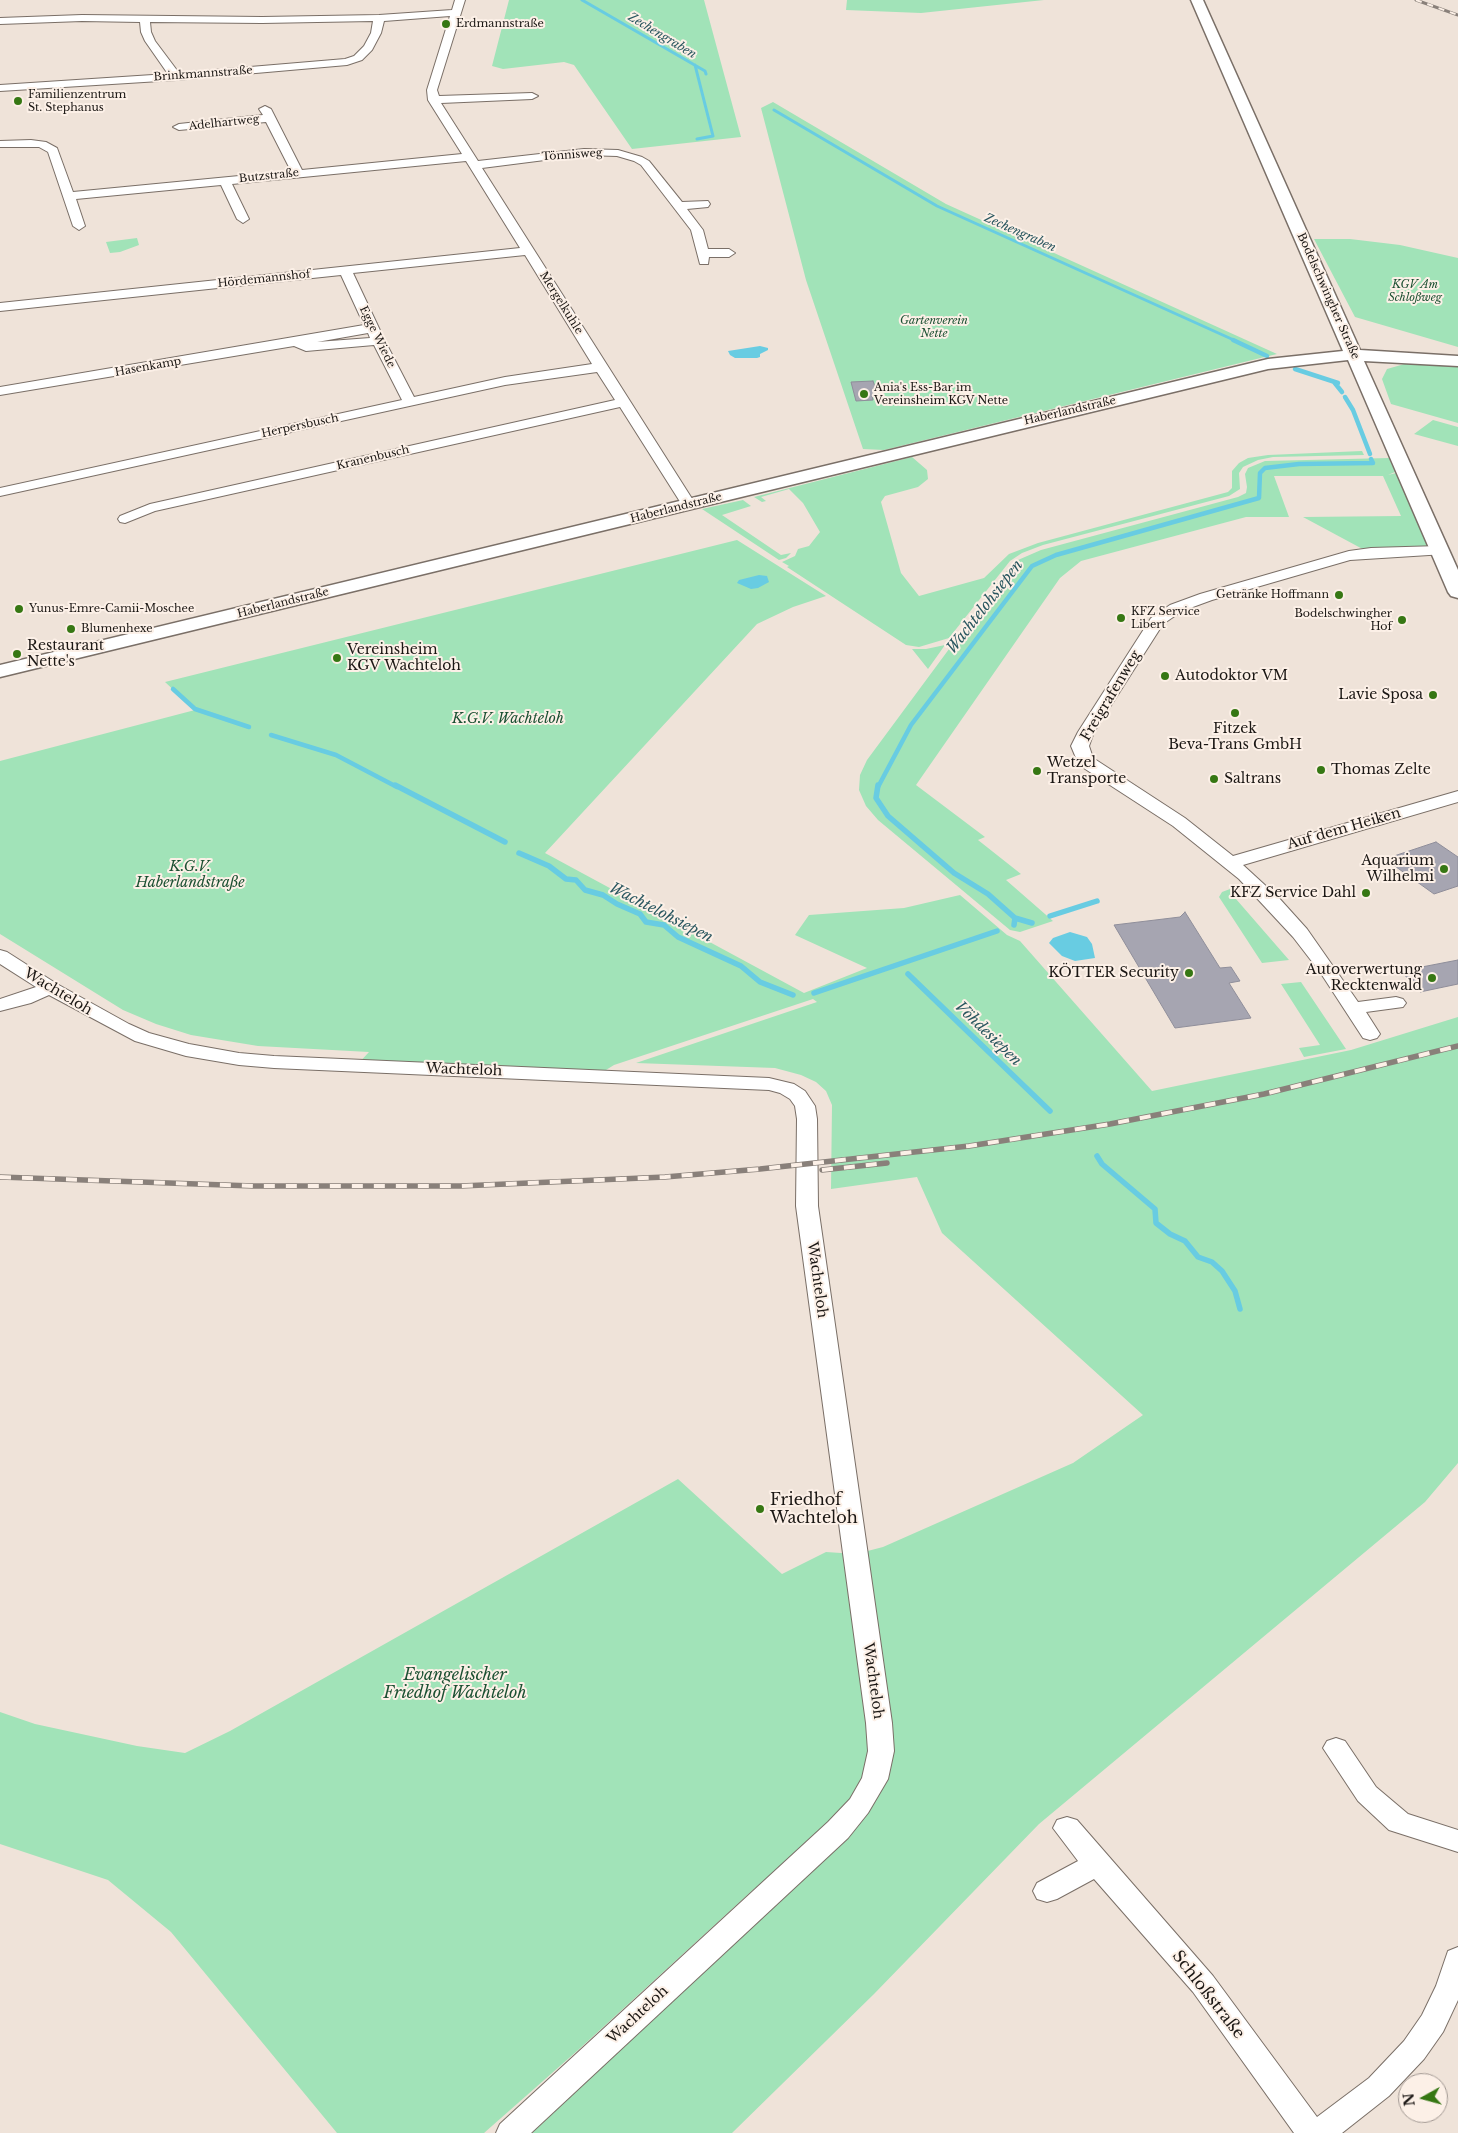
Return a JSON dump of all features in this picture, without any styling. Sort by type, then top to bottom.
[{"type":"street","points":[[460,0],[432,90],[434,100],[532,96]]},
{"type":"street","name":"Bodelschwingher Straße","points":[[1197,0],[1320,274],[1337,318],[1458,592]]},
{"type":"street","points":[[0,21],[379,18],[456,13]]},
{"type":"street","name":"Brinkmannstraße","points":[[0,88],[176,77],[353,61],[368,48],[376,33],[379,18]]},
{"type":"street","points":[[145,19],[146,32],[150,41],[176,77]]},
{"type":"street","name":"Mergelkuhle","points":[[434,100],[689,505]]},
{"type":"street","name":"Adelhartweg","points":[[179,127],[267,113],[298,173]]},
{"type":"street","points":[[0,144],[31,143],[51,147],[55,152],[79,226]]},
{"type":"street","name":"Tönnisweg","points":[[471,161],[584,152],[625,155],[645,163],[697,230],[703,257],[729,252]]},
{"type":"street","name":"Butzstraße","points":[[70,196],[298,173],[471,161]]},
{"type":"street","points":[[225,181],[243,219]]},
{"type":"street","points":[[677,206],[704,204]]},
{"type":"street","name":"Hördemannshof","points":[[0,307],[529,251]]},
{"type":"street","name":"Egge Wiede","points":[[346,271],[378,341],[410,402]]},
{"type":"street","points":[[1287,361],[1328,339],[1337,318],[1354,333],[1366,339],[1422,358],[1458,361]]},
{"type":"street","name":"Hasenkamp","points":[[0,391],[372,328]]},
{"type":"street","name":"Hasenkamp","points":[[296,342],[306,347],[378,341]]},
{"type":"street","name":"Haberlandstraße","points":[[0,671],[689,505],[962,437],[1287,361],[1354,355],[1422,358]]},
{"type":"street","points":[[1287,361],[1333,367],[1350,374],[1369,389],[1373,373],[1379,369],[1393,363],[1422,358]]},
{"type":"street","name":"Herpersbusch","points":[[0,492],[529,376],[601,367]]},
{"type":"street","name":"Kranenbusch","points":[[125,519],[150,508],[623,402]]},
{"type":"street","name":"Freigrafenweg","points":[[1370,1034],[1300,933],[1272,902],[1230,863],[1179,822],[1085,761],[1080,746],[1086,732],[1157,621],[1176,608],[1206,597],[1349,556],[1371,553],[1440,550]]},
{"type":"street","name":"Auf dem Heiken","points":[[1230,863],[1458,796]]},
{"type":"street","name":"Wachteloh","points":[[0,956],[94,1014],[142,1037],[186,1050],[239,1059],[769,1084],[787,1088],[798,1095],[805,1106],[807,1119],[807,1206],[879,1723],[881,1751],[875,1779],[859,1806],[838,1830],[511,2133]]},
{"type":"street","points":[[0,1005],[24,1000],[50,988]]},
{"type":"street","points":[[1353,1008],[1396,1003]]},
{"type":"street","points":[[1336,1748],[1367,1794],[1399,1822],[1458,1841]]},
{"type":"street","name":"Schloßstraße","points":[[1067,1828],[1203,1984],[1311,2133]]},
{"type":"street","points":[[1047,1891],[1097,1864]]},
{"type":"street","points":[[1319,2133],[1379,2087],[1414,2050],[1433,2023],[1450,1986],[1458,1959]]},
{"type":"green space","points":[[509,0],[704,0],[741,137],[632,149],[574,65],[564,62],[503,69],[492,66]]},
{"type":"green space","points":[[847,0],[1044,0],[921,13],[846,10]]},
{"type":"green space","name":"Gartenverein Nette","points":[[773,102],[946,204],[1277,354],[884,450],[863,449],[806,280],[761,108]]},
{"type":"green space","points":[[137,238],[139,245],[120,252],[110,253],[106,242]]},
{"type":"green space","name":"KGV Am Schloßweg","points":[[1314,239],[1350,239],[1400,245],[1458,258],[1458,347],[1355,317]]},
{"type":"green space","points":[[1408,363],[1435,363],[1458,366],[1458,423],[1391,404],[1382,379],[1387,369]]},
{"type":"green space","points":[[1433,420],[1458,427],[1458,446],[1414,434]]},
{"type":"green space","points":[[1362,451],[1364,455],[1273,457],[1258,460],[1243,467],[1239,473],[1240,489],[1229,496],[1043,545],[1022,553],[1010,561],[949,638],[919,647],[906,645],[787,567],[789,566],[782,562],[795,556],[798,549],[809,546],[820,532],[803,503],[789,489],[761,497],[766,501],[762,502],[754,497],[912,457],[927,470],[928,479],[918,487],[885,496],[881,502],[901,573],[919,596],[984,578],[1009,554],[1038,543],[1228,492],[1232,488],[1232,471],[1239,463],[1248,458],[1268,455]]},
{"type":"green space","points":[[1389,458],[1395,472],[1388,475],[1404,471],[1440,550],[1370,553],[1303,517],[1401,516],[1383,476],[1274,476],[1289,517],[1246,517],[1081,561],[1060,578],[916,785],[985,837],[978,840],[1021,874],[1006,880],[1053,921],[1020,932],[1010,930],[878,820],[866,806],[859,790],[860,775],[867,760],[1006,572],[1018,560],[1041,550],[1238,497],[1246,493],[1245,474],[1248,468],[1265,461]]},
{"type":"green space","points":[[743,500],[751,506],[722,515],[781,555],[791,553],[786,558],[779,560],[702,509]]},
{"type":"green space","points":[[737,540],[826,596],[793,607],[757,624],[545,853],[804,993],[867,968],[795,935],[809,915],[904,908],[960,895],[1007,935],[1020,941],[1152,1091],[1351,1050],[1458,1017],[1458,1463],[1425,1502],[1039,1824],[874,1994],[732,2133],[532,2133],[775,1904],[755,1888],[577,2051],[484,2133],[337,2133],[171,1932],[108,1880],[0,1844],[0,1712],[35,1724],[137,1746],[185,1753],[230,1731],[678,1479],[782,1574],[826,1552],[856,1554],[883,1547],[1073,1463],[1143,1415],[942,1233],[917,1177],[831,1189],[832,1105],[826,1091],[816,1082],[801,1075],[775,1068],[636,1063],[817,1002],[813,999],[614,1065],[598,1075],[356,1066],[369,1052],[258,1046],[191,1035],[156,1024],[123,1010],[0,934],[0,761],[195,710],[165,682]]},
{"type":"green space","points":[[945,645],[928,669],[912,649],[926,649]]},
{"type":"green space","points":[[1230,889],[1240,897],[1236,899],[1289,960],[1262,963],[1219,897],[1222,892]]},
{"type":"green space","points":[[1301,982],[1346,1049],[1304,1057],[1299,1048],[1320,1045],[1281,984]]},
{"type":"water","points":[[760,346],[768,348],[768,350],[757,358],[735,358],[728,351]]},
{"type":"water","points":[[759,575],[767,576],[769,582],[758,588],[751,589],[737,583],[739,580]]},
{"type":"water","points":[[1070,932],[1087,937],[1092,944],[1095,958],[1075,961],[1062,956],[1049,943],[1053,938]]},
{"type":"building","points":[[873,381],[878,395],[872,396],[873,400],[856,401],[851,382]]},
{"type":"building","name":"Aquarium Wilhelmi","points":[[1436,842],[1458,857],[1458,886],[1434,894],[1385,859]]},
{"type":"building","name":"KÖTTER Security","points":[[1185,912],[1220,968],[1231,967],[1240,981],[1229,983],[1251,1018],[1175,1028],[1114,925],[1180,917]]},
{"type":"building","name":"Autoverwertung Recktenwald","points":[[1458,960],[1458,984],[1420,992],[1401,971]]},
{"type":"waterway","name":"Zechengraben","points":[[582,0],[695,65]]},
{"type":"waterway","name":"Zechengraben","points":[[695,65],[705,71],[706,74]]},
{"type":"waterway","points":[[695,65],[713,136],[697,139]]},
{"type":"waterway","name":"Zechengraben","points":[[774,110],[937,206],[1236,341]]},
{"type":"waterway","name":"Zechengraben","points":[[1233,340],[1267,356]]},
{"type":"waterway","name":"Wachtelohsiepen","points":[[1295,369],[1338,383]]},
{"type":"waterway","name":"Wachtelohsiepen","points":[[1334,382],[1342,392]]},
{"type":"waterway","name":"Wachtelohsiepen","points":[[1345,397],[1353,410],[1370,454]]},
{"type":"waterway","name":"Wachtelohsiepen","points":[[878,787],[911,725],[1032,566],[1056,555],[1259,498],[1260,473],[1265,468],[1299,464],[1373,463],[1371,459]]},
{"type":"waterway","name":"Wachtelohsiepen","points":[[173,689],[195,709],[249,727]]},
{"type":"waterway","name":"Wachtelohsiepen","points":[[271,735],[336,755],[397,787]]},
{"type":"waterway","name":"Wachtelohsiepen","points":[[395,785],[505,842]]},
{"type":"waterway","name":"Wachtelohsiepen","points":[[878,785],[876,798],[888,816],[954,873],[988,894],[1015,918]]},
{"type":"waterway","name":"Wachtelohsiepen","points":[[519,853],[549,866],[566,879],[576,880],[585,890],[603,895],[617,904],[640,914],[646,922],[664,925],[678,937],[741,966],[760,982],[793,995]]},
{"type":"waterway","points":[[1050,916],[1097,901]]},
{"type":"waterway","name":"Wachtelohsiepen","points":[[1014,925],[1015,918]]},
{"type":"waterway","points":[[1015,918],[1032,923]]},
{"type":"waterway","name":"Wachtelohsiepen","points":[[814,993],[997,931]]},
{"type":"waterway","name":"Vöhdesiepen","points":[[908,974],[1050,1111]]},
{"type":"waterway","name":"Vöhdesiepen","points":[[1097,1156],[1102,1164],[1155,1209],[1156,1223],[1170,1234],[1185,1241],[1198,1257],[1212,1262],[1222,1271],[1235,1291],[1240,1309]]},
{"type":"railway","points":[[1416,0],[1458,15]]},
{"type":"railway","points":[[0,1177],[253,1186],[461,1186],[665,1177],[760,1169],[969,1146],[1110,1124],[1264,1094],[1458,1046]]},
{"type":"railway","points":[[822,1170],[887,1163]]},
{"type":"place","name":"Erdmannstraße","points":[[446,24]]},
{"type":"place","name":"Familienzentrum St. Stephanus","points":[[18,101]]},
{"type":"place","name":"Ania's Ess-Bar im Vereinsheim KGV Nette","points":[[864,394]]},
{"type":"place","name":"Getränke Hoffmann","points":[[1339,595]]},
{"type":"place","name":"Yunus-Emre-Camii-Moschee","points":[[19,609]]},
{"type":"place","name":"KFZ Service Libert","points":[[1121,618]]},
{"type":"place","name":"Bodelschwingher Hof","points":[[1402,620]]},
{"type":"place","name":"Blumenhexe","points":[[71,629]]},
{"type":"place","name":"Restaurant Nette's","points":[[17,654]]},
{"type":"place","name":"Vereinsheim KGV Wachteloh","points":[[337,658]]},
{"type":"place","name":"Autodoktor VM","points":[[1165,676]]},
{"type":"place","name":"Lavie Sposa","points":[[1433,695]]},
{"type":"place","name":"Fitzek Beva-Trans GmbH","points":[[1235,713]]},
{"type":"place","name":"Thomas Zelte","points":[[1321,770]]},
{"type":"place","name":"Wetzel Transporte","points":[[1037,771]]},
{"type":"place","name":"Saltrans","points":[[1214,779]]},
{"type":"place","name":"Aquarium Wilhelmi","points":[[1444,869]]},
{"type":"place","name":"KFZ Service Dahl","points":[[1366,893]]},
{"type":"place","name":"KÖTTER Security","points":[[1189,973]]},
{"type":"place","name":"Autoverwertung Recktenwald","points":[[1432,978]]},
{"type":"place","name":"Friedhof Wachteloh","points":[[760,1509]]},
{"type":"park label","name":"K.G.V. Wachteloh","points":[[508,719]]},
{"type":"park label","name":"K.G.V. Haberlandstraße","points":[[190,876]]},
{"type":"park label","name":"Evangelischer Friedhof Wachteloh","points":[[455,1684]]}]
